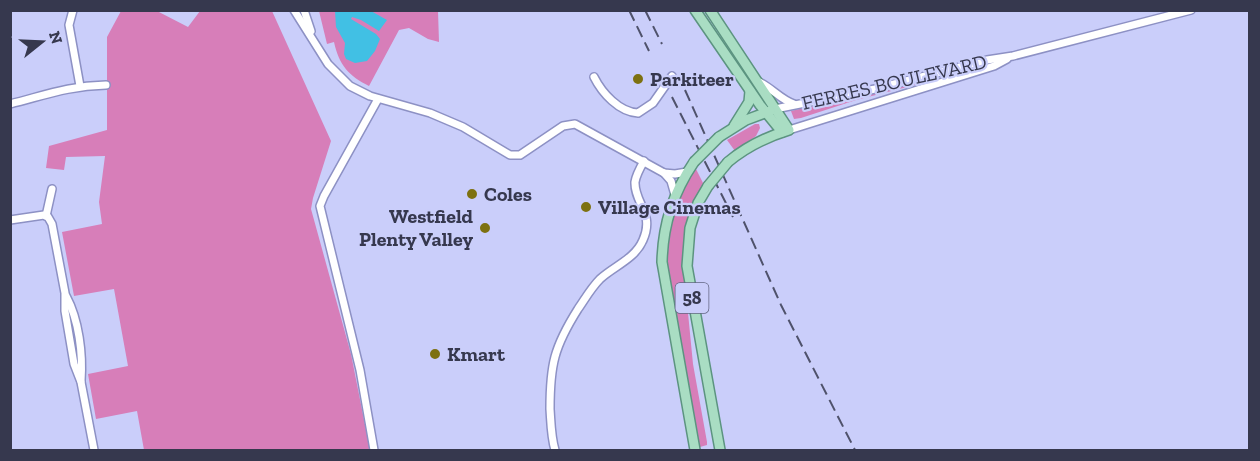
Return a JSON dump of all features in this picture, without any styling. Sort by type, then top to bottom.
[{"type":"main road","points":[[695,10],[765,112],[785,131]]},
{"type":"main road","points":[[710,10],[759,82],[785,131]]},
{"type":"main road","name":"58","points":[[733,128],[749,102],[750,90]]},
{"type":"main road","name":"58","points":[[695,450],[662,261],[666,223],[675,195],[694,162],[719,137],[746,120],[775,109]]},
{"type":"main road","name":"58","points":[[720,450],[687,266],[690,228],[708,186],[728,162],[750,146],[785,131]]},
{"type":"street","points":[[73,10],[69,25],[80,86]]},
{"type":"street","points":[[294,10],[328,64],[344,81],[357,90],[378,99],[424,111],[450,121],[470,130],[512,156],[520,155],[563,126],[575,124],[664,173],[670,180],[675,195]]},
{"type":"street","points":[[304,10],[314,39]]},
{"type":"street","name":"FERRES BOULEVARD","points":[[775,109],[874,89],[987,60],[1013,56],[1191,10]]},
{"type":"street","name":"FERRES BOULEVARD","points":[[785,131],[993,66],[1013,56]]},
{"type":"street","points":[[594,77],[605,96],[632,112],[638,113],[653,103],[672,76]]},
{"type":"street","points":[[759,82],[775,90],[785,100],[797,104]]},
{"type":"street","points":[[10,104],[54,90],[106,85]]},
{"type":"street","points":[[374,450],[360,370],[320,206],[378,99]]},
{"type":"street","points":[[555,450],[550,385],[554,356],[564,332],[593,287],[607,273],[630,257],[642,242],[646,228],[646,216],[635,185],[644,161]]},
{"type":"street","points":[[664,173],[687,172]]},
{"type":"street","points":[[46,216],[52,189]]},
{"type":"street","points":[[10,220],[46,216],[53,228],[65,293],[72,308],[77,333],[82,361],[81,382],[94,450]]},
{"type":"street","points":[[687,450],[693,438]]},
{"type":"shaded area","points":[[121,11],[157,11],[188,27],[200,11],[272,11],[331,141],[311,209],[351,354],[370,450],[144,450],[137,411],[96,419],[88,374],[128,366],[114,289],[74,296],[62,232],[102,224],[99,202],[105,156],[66,157],[64,170],[46,168],[49,146],[107,130],[107,37]]},
{"type":"shaded area","points":[[319,11],[438,11],[439,42],[428,39],[409,28],[399,30],[369,86],[346,69],[334,42],[327,44]]},
{"type":"shaded area","points":[[917,81],[919,84],[856,100],[801,118],[794,119],[791,111]]},
{"type":"shaded area","points":[[759,124],[760,128],[756,136],[735,151],[727,140]]},
{"type":"shaded area","points":[[696,169],[704,185],[687,224],[683,262],[693,364],[707,442],[707,445],[700,447],[666,266],[673,215],[682,191]]},
{"type":"water","points":[[335,11],[371,11],[387,20],[379,31],[361,20],[352,17],[351,19],[376,34],[380,39],[375,51],[367,61],[355,63],[346,59],[345,43],[336,27]]},
{"type":"railway","points":[[629,10],[649,51]]},
{"type":"railway","points":[[645,10],[662,44]]},
{"type":"railway","points":[[685,90],[781,305],[855,450]]},
{"type":"railway","points":[[672,97],[733,217]]},
{"type":"place","name":"Parkiteer","points":[[638,79]]},
{"type":"place","name":"Coles","points":[[472,194]]},
{"type":"place","name":"Village Cinemas","points":[[586,207]]},
{"type":"place","name":"Westfield Plenty Valley","points":[[485,228]]},
{"type":"place","name":"Kmart","points":[[435,354]]}]
